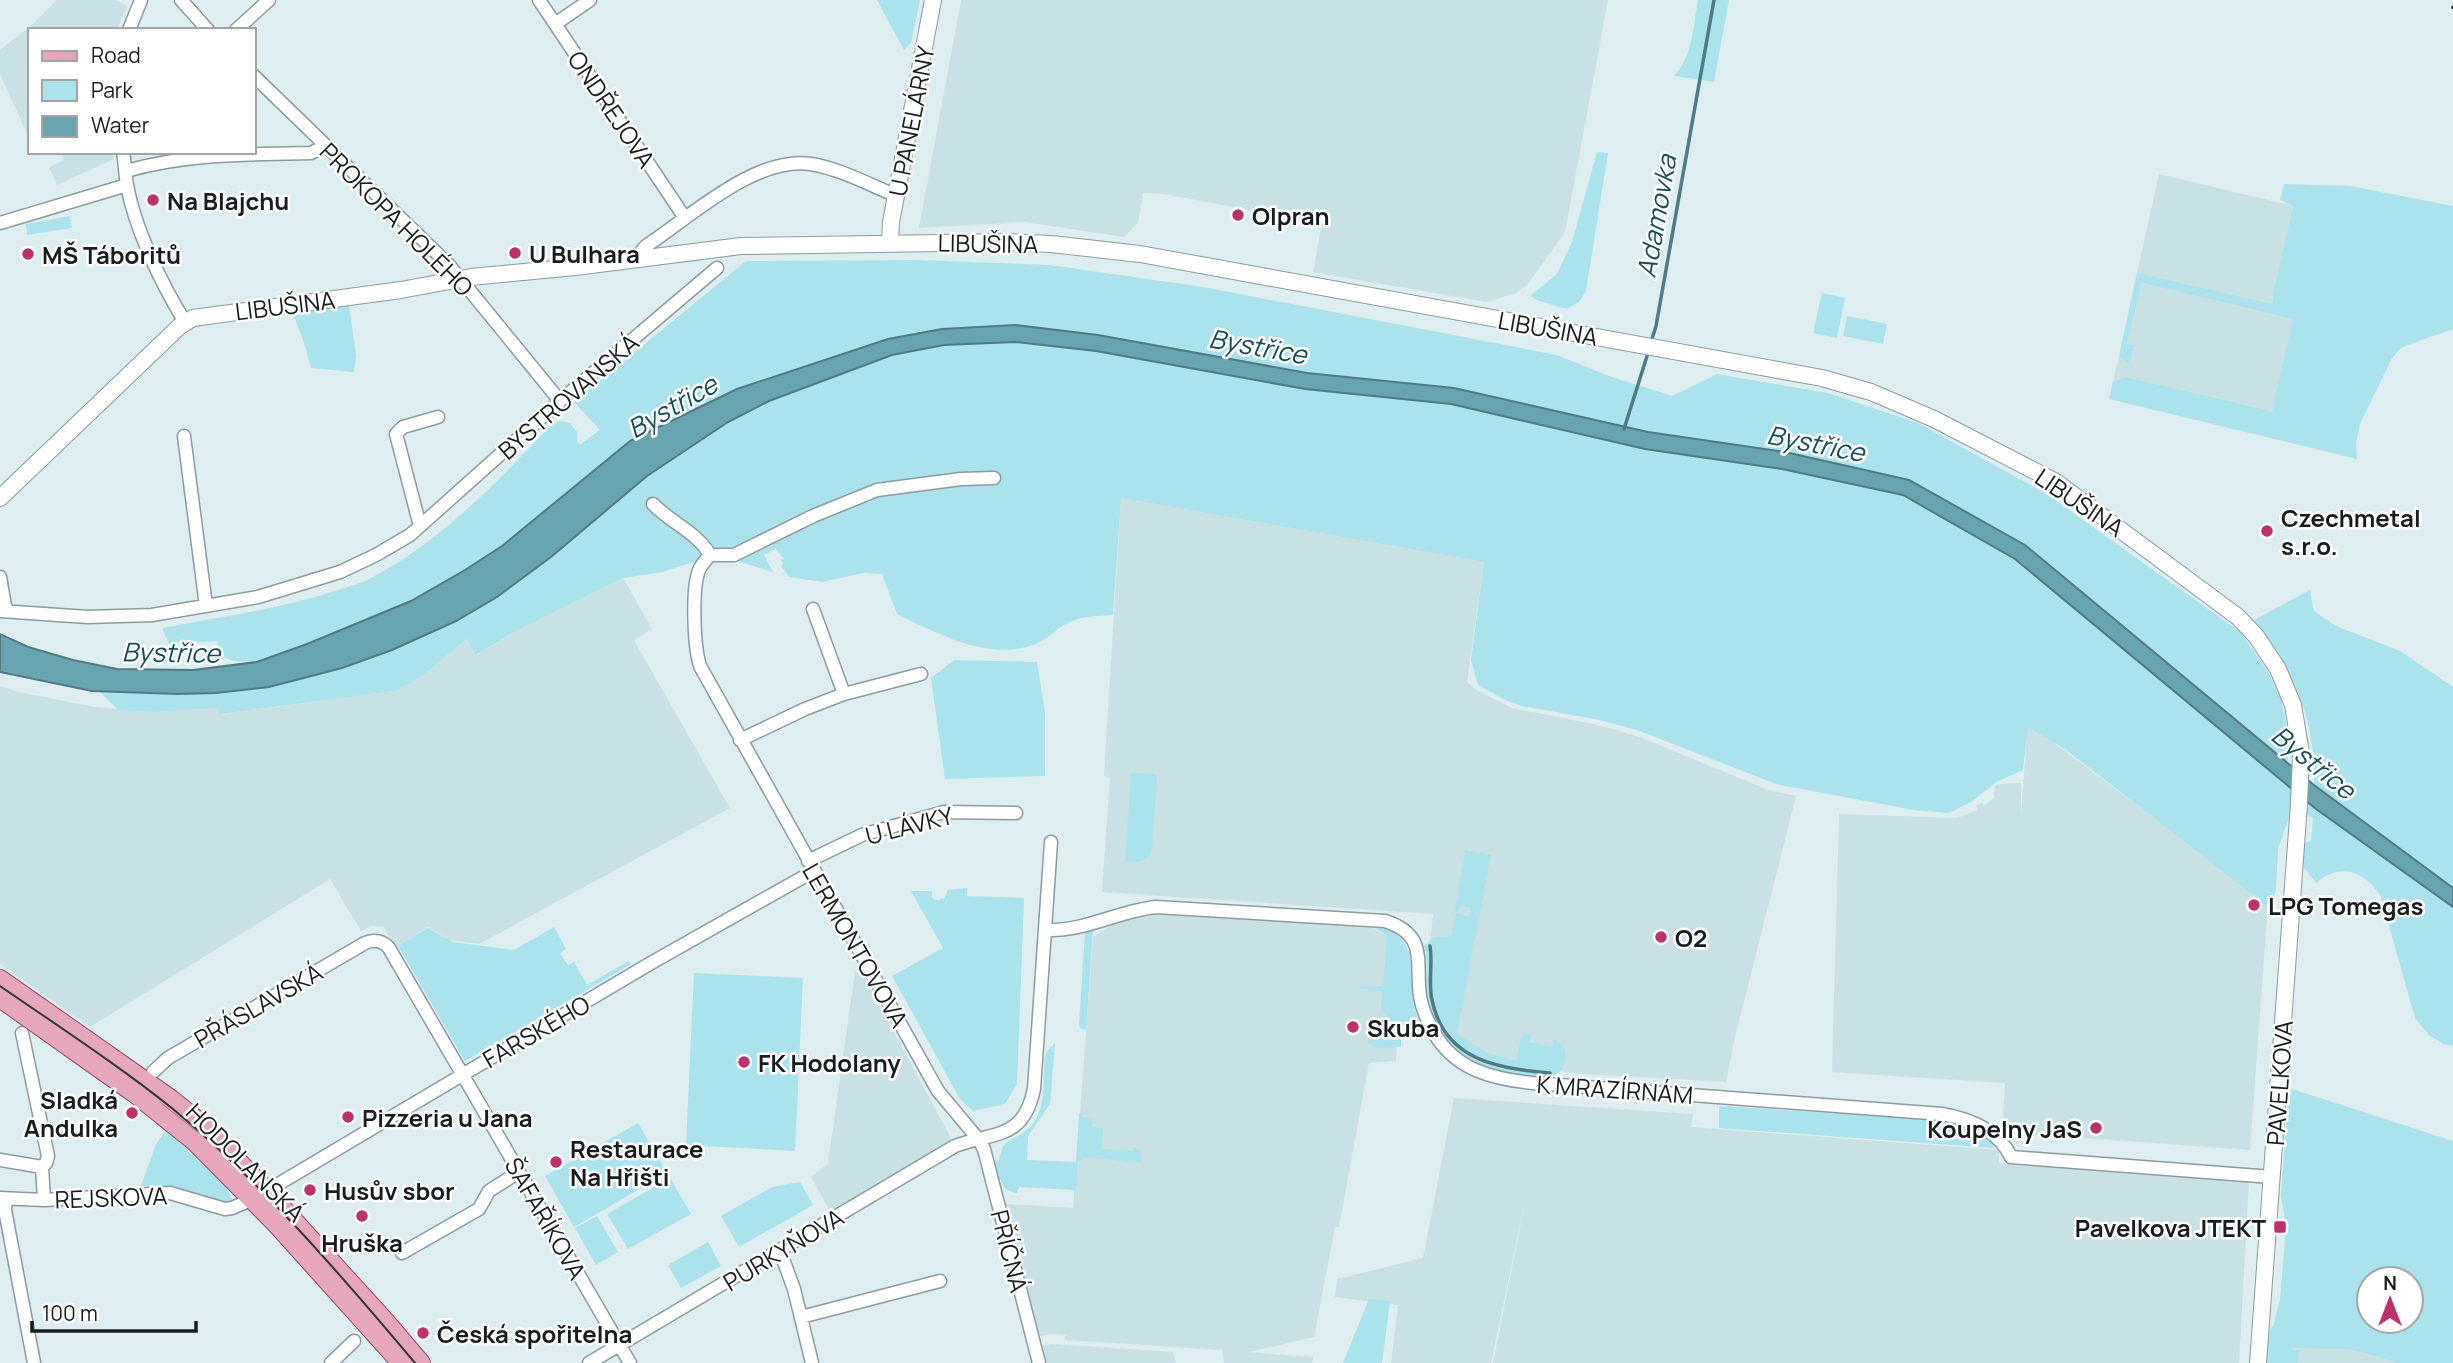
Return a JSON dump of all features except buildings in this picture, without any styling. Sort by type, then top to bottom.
[{"type":"main road","points":[[0,979],[186,1111],[213,1134],[260,1194],[387,1323],[421,1363]]},
{"type":"main road","name":"HODOLANSKÁ","points":[[0,998],[155,1108],[260,1194],[401,1363]]},
{"type":"street","points":[[130,28],[141,0]]},
{"type":"street","points":[[181,0],[206,28]]},
{"type":"street","points":[[238,28],[269,0]]},
{"type":"street","name":"ONDŘEJOVA","points":[[539,0],[685,218]]},
{"type":"street","points":[[555,24],[590,0]]},
{"type":"street","name":"U PANELÁRNY","points":[[890,243],[891,222],[933,0]]},
{"type":"street","name":"PROKOPA HOLÉHO","points":[[256,78],[449,265],[560,401]]},
{"type":"street","points":[[126,171],[160,162],[212,156],[311,153],[325,146]]},
{"type":"street","points":[[123,154],[127,186],[144,239],[184,322]]},
{"type":"street","points":[[640,259],[642,249],[726,189],[791,164],[811,164],[829,169],[897,196]]},
{"type":"street","points":[[0,223],[127,186]]},
{"type":"street","name":"LIBUŠINA","points":[[0,498],[184,322],[198,316],[401,290],[460,279],[741,246],[1051,244],[1140,254],[1850,385],[1934,419],[2056,482],[2219,601],[2247,626],[2269,655],[2287,689],[2297,722],[2301,753],[2299,804]]},
{"type":"street","name":"BYSTROVANSKÁ","points":[[4,611],[75,617],[136,617],[258,597],[340,572],[376,555],[420,526],[560,401],[717,268]]},
{"type":"street","points":[[420,526],[396,434],[403,427],[438,417]]},
{"type":"street","points":[[184,436],[206,606]]},
{"type":"street","points":[[653,503],[664,515],[695,537],[710,555],[734,555],[813,516],[877,490],[961,479],[994,478]]},
{"type":"street","name":"LERMONTOVOVA","points":[[710,555],[700,568],[697,580],[694,622],[698,659],[704,675],[938,1091],[979,1140]]},
{"type":"street","points":[[0,577],[4,611]]},
{"type":"street","points":[[813,609],[844,694]]},
{"type":"street","points":[[740,740],[789,716],[844,694],[921,674]]},
{"type":"street","name":"PAVELKOVA","points":[[2258,1363],[2299,804]]},
{"type":"street","name":"U LÁVKY","points":[[811,866],[862,835],[944,812],[1016,813]]},
{"type":"street","points":[[979,1140],[993,1137],[1018,1124],[1031,1104],[1051,842]]},
{"type":"street","name":"FARSKÉHO","points":[[260,1194],[811,866]]},
{"type":"street","name":"K MRAZÍRNÁM","points":[[1045,930],[1072,929],[1156,906],[1385,921],[1405,932],[1417,947],[1422,1005],[1438,1040],[1459,1062],[1496,1079],[1942,1114],[1963,1118],[1980,1126],[2002,1143],[2011,1157],[2272,1177]]},
{"type":"street","name":"ŠAFAŘÍKOVA","points":[[367,942],[380,942],[387,946],[630,1363]]},
{"type":"street","name":"PŘÁSLAVSKÁ","points":[[153,1072],[158,1065],[178,1052],[367,942]]},
{"type":"street","points":[[22,1033],[48,1156],[42,1167]]},
{"type":"street","name":"PURKYŇOVA","points":[[589,1363],[955,1146],[979,1140]]},
{"type":"street","name":"PŘÍČNÁ","points":[[979,1140],[986,1157],[1039,1363]]},
{"type":"street","points":[[0,1160],[42,1167]]},
{"type":"street","points":[[42,1167],[44,1200]]},
{"type":"street","points":[[402,1253],[479,1209],[489,1191],[519,1172]]},
{"type":"street","name":"REJSKOVA","points":[[3,1198],[44,1200],[170,1194],[225,1209],[260,1194]]},
{"type":"street","points":[[3,1198],[34,1363]]},
{"type":"street","points":[[779,1251],[788,1269],[812,1363]]},
{"type":"street","points":[[801,1317],[940,1281]]},
{"type":"street","points":[[331,1363],[354,1341]]},
{"type":"shaded area","points":[[57,0],[116,0],[127,6],[118,28],[28,28],[27,134],[0,74],[0,50],[33,24]]},
{"type":"shaded area","points":[[961,0],[1608,0],[1565,232],[1528,284],[1516,293],[1486,302],[1313,272],[1322,224],[1165,194],[1143,193],[1138,223],[1124,237],[1024,222],[919,228]]},
{"type":"shaded area","points":[[62,154],[113,154],[114,159],[57,185],[49,167],[64,160]]},
{"type":"shaded area","points":[[2159,174],[2293,206],[2272,305],[2137,273]]},
{"type":"shaded area","points":[[2142,283],[2294,319],[2272,411],[2126,377],[2113,381],[2119,356],[2129,365],[2127,345]]},
{"type":"shaded area","points":[[1121,498],[1484,562],[1467,682],[1478,691],[1512,708],[1598,725],[1640,737],[1768,790],[1796,796],[1726,1082],[1584,1074],[1498,1065],[1447,1027],[1430,944],[1433,914],[1102,892],[1110,777],[1104,776]]},
{"type":"shaded area","points":[[623,578],[652,629],[634,640],[730,808],[479,944],[450,940],[428,927],[396,948],[384,927],[372,926],[361,931],[330,879],[90,1027],[0,964],[0,686],[94,707],[157,712],[219,708],[221,714],[395,691],[418,679],[467,639],[477,655],[512,633]]},
{"type":"shaded area","points":[[2028,723],[2268,904],[2250,1150],[2002,1132],[2005,1083],[1832,1072],[1839,814],[1957,818],[1977,810],[1976,805],[1982,803],[1984,806],[1994,798],[1995,785],[2021,783],[2021,815]]},
{"type":"shaded area","points":[[1152,915],[1369,927],[1396,939],[1396,1061],[1369,1063],[1339,1227],[1335,1227],[1314,1337],[1249,1352],[1313,1357],[1312,1363],[1224,1363],[1222,1350],[1065,1340],[1065,1335],[1050,1334],[1038,1337],[1006,1204],[1073,1208],[1093,937],[1118,922]]},
{"type":"shaded area","points":[[859,967],[952,1140],[830,1211],[811,1177],[828,1163],[855,971]]},
{"type":"shaded area","points":[[1454,1098],[1693,1114],[1691,1127],[1999,1150],[1999,1163],[2249,1181],[2239,1363],[1493,1363],[1526,1197],[1491,1363],[1391,1363],[1398,1305],[1335,1297],[1337,1279],[1423,1258]]},
{"type":"shaded area","points":[[1051,1344],[1173,1352],[1176,1363],[1045,1363],[1041,1346]]},
{"type":"shaded area","points":[[2267,1347],[2353,1350],[2398,1363],[2266,1363]]},
{"type":"green space","points":[[877,0],[920,0],[911,43],[904,50]]},
{"type":"green space","points":[[1698,0],[1729,0],[1714,82],[1674,76],[1689,50]]},
{"type":"green space","points":[[1597,152],[1608,153],[1586,291],[1579,302],[1567,309],[1539,301],[1530,296],[1557,274],[1572,242]]},
{"type":"green space","points":[[2284,184],[2350,186],[2453,206],[2453,329],[2402,347],[2392,358],[2360,424],[2356,442],[2357,459],[2109,399],[2113,381],[2126,377],[2272,411],[2293,319],[2142,283],[2127,344],[2134,346],[2129,365],[2119,356],[2137,273],[2272,304],[2293,206],[2280,200]]},
{"type":"green space","points":[[70,216],[72,228],[27,235],[26,224]]},
{"type":"green space","points":[[918,260],[1050,265],[1203,287],[1557,355],[1612,377],[1672,396],[1717,374],[1828,393],[1918,423],[2045,493],[2239,631],[2266,668],[2280,697],[2287,726],[2288,763],[2025,545],[1909,480],[1785,452],[1648,432],[1454,388],[1307,373],[1099,335],[1015,325],[942,329],[888,339],[737,389],[630,441],[502,546],[465,570],[411,601],[307,644],[257,662],[233,661],[221,656],[217,641],[169,644],[162,628],[292,603],[371,578],[421,547],[444,529],[550,426],[559,421],[570,423],[577,432],[577,442],[581,444],[600,430],[574,402],[746,261]]},
{"type":"green space","points":[[1822,293],[1845,298],[1837,338],[1813,333]]},
{"type":"green space","points":[[349,304],[356,356],[354,372],[311,368],[292,311]]},
{"type":"green space","points":[[1847,316],[1887,324],[1883,344],[1843,336]]},
{"type":"green space","points":[[1015,342],[1096,351],[1305,389],[1451,404],[1645,449],[1782,469],[1903,495],[2015,559],[2316,809],[2453,907],[2453,1046],[2443,1044],[2429,1035],[2415,1018],[2381,897],[2375,888],[2360,876],[2343,871],[2316,883],[2302,865],[2303,844],[2311,841],[2313,818],[2293,805],[2278,849],[2276,890],[2272,902],[2266,905],[2065,749],[2028,727],[2023,770],[1996,782],[1971,802],[1949,813],[1913,810],[1776,784],[1637,730],[1522,706],[1478,685],[1471,660],[1484,562],[1121,498],[1113,615],[1075,620],[1038,643],[1002,650],[965,644],[897,614],[882,574],[863,573],[822,582],[789,577],[781,566],[781,560],[784,559],[776,549],[764,555],[773,572],[734,560],[820,518],[880,495],[984,472],[951,473],[876,485],[815,508],[719,554],[662,572],[623,578],[512,633],[476,655],[467,639],[418,679],[395,691],[220,714],[218,708],[157,712],[118,710],[99,691],[216,693],[269,687],[342,668],[577,535],[647,476],[728,422],[769,401],[892,355],[944,345]]},
{"type":"green space","points":[[2310,590],[2313,609],[2318,614],[2336,626],[2400,651],[2453,687],[2453,888],[2314,785],[2311,737],[2300,697],[2281,659],[2254,620]]},
{"type":"green space","points":[[954,660],[1037,662],[1045,713],[1045,776],[945,779],[931,678]]},
{"type":"green space","points":[[1131,773],[1154,774],[1157,778],[1152,849],[1148,857],[1138,862],[1125,861]]},
{"type":"green space","points":[[1465,850],[1491,855],[1457,1033],[1484,1051],[1516,1060],[1522,1032],[1531,1034],[1530,1042],[1552,1047],[1553,1039],[1560,1042],[1565,1050],[1563,1067],[1553,1076],[1537,1079],[1517,1077],[1476,1063],[1448,1044],[1434,1021],[1427,997],[1424,946],[1434,937],[1447,937],[1452,934],[1456,913],[1469,917],[1471,908],[1460,906],[1458,912],[1455,911]]},
{"type":"green space","points":[[967,888],[967,896],[1024,898],[1017,1084],[1005,1104],[973,1111],[960,1099],[892,976],[943,948],[911,891],[932,891],[932,898],[939,901],[944,899],[948,890]]},
{"type":"green space","points":[[1369,925],[1388,930],[1401,938],[1408,949],[1416,1010],[1421,1026],[1395,1026],[1381,1010],[1382,991],[1360,989],[1360,986],[1383,987],[1387,935]]},
{"type":"green space","points":[[554,927],[566,949],[560,953],[568,965],[574,962],[587,985],[629,961],[631,964],[465,1061],[398,946],[428,928],[453,942],[514,950]]},
{"type":"green space","points":[[1093,929],[1086,1030],[1081,1029],[1079,1024],[1085,932]]},
{"type":"green space","name":"FK Hodolany","points":[[694,973],[803,978],[795,1151],[686,1145]]},
{"type":"green space","points":[[1399,1028],[1404,1038],[1401,1038],[1401,1047],[1378,1048],[1368,1044],[1369,1035]]},
{"type":"green space","points":[[1055,1043],[1050,1104],[1028,1136],[1027,1160],[1076,1162],[1079,1114],[1082,1114],[1083,1117],[1092,1118],[1092,1127],[1103,1128],[1102,1149],[1133,1151],[1134,1147],[1140,1150],[1141,1163],[1083,1157],[1083,1160],[1078,1160],[1075,1195],[1074,1190],[1019,1187],[1017,1193],[1011,1192],[1001,1182],[995,1161],[999,1160],[1003,1146],[1027,1130],[1035,1120],[1042,1103],[1045,1057]]},
{"type":"green space","points":[[2289,1088],[2453,1141],[2453,1363],[2398,1363],[2353,1350],[2293,1348],[2293,1351],[2299,1351],[2298,1363],[2265,1363],[2270,1335],[2267,1335],[2273,1326],[2280,1299],[2286,1227],[2281,1195]]},
{"type":"green space","points":[[1719,1106],[1945,1120],[1987,1137],[1994,1148],[1719,1128]]},
{"type":"green space","points":[[638,1123],[667,1173],[574,1227],[545,1176]]},
{"type":"green space","points":[[166,1130],[225,1185],[233,1201],[225,1204],[181,1188],[141,1186],[156,1144]]},
{"type":"green space","points":[[670,1178],[691,1214],[628,1249],[607,1214]]},
{"type":"green space","points":[[800,1182],[813,1205],[739,1247],[721,1216],[772,1187]]},
{"type":"green space","points":[[597,1216],[618,1252],[596,1265],[575,1228]]},
{"type":"green space","points":[[708,1242],[721,1266],[681,1288],[668,1265]]},
{"type":"green space","points":[[1369,1299],[1390,1301],[1382,1363],[1343,1363]]},
{"type":"water","points":[[1015,325],[1098,335],[1307,373],[1454,388],[1648,432],[1785,452],[1909,480],[2025,545],[2314,785],[2453,888],[2453,907],[2316,809],[2015,559],[1903,495],[1782,469],[1645,449],[1451,404],[1305,389],[1096,351],[1015,342],[944,345],[892,355],[769,401],[728,422],[647,476],[551,557],[497,597],[456,621],[392,650],[342,668],[269,687],[178,694],[92,691],[0,672],[0,634],[28,647],[117,669],[193,670],[257,662],[411,601],[502,546],[630,441],[737,389],[888,339],[942,329]]},
{"type":"waterway","name":"Adamovka","points":[[1651,342],[1714,0]]},
{"type":"waterway","name":"Adamovka","points":[[1624,429],[1648,353]]},
{"type":"waterway","points":[[1430,946],[1432,1000],[1438,1020],[1448,1036],[1476,1058],[1511,1068],[1550,1073]]},
{"type":"tram line","points":[[0,986],[131,1077],[206,1137],[300,1231],[415,1363]]},
{"type":"place","name":"Na Blajchu","points":[[153,200]]},
{"type":"place","name":"Olpran","points":[[1238,215]]},
{"type":"place","name":"U Bulhara","points":[[515,253]]},
{"type":"place","name":"MŠ Táboritů","points":[[28,254]]},
{"type":"place","name":"Czechmetal s.r.o.","points":[[2267,531]]},
{"type":"place","name":"LPG Tomegas","points":[[2254,905]]},
{"type":"place","name":"O2","points":[[1661,937]]},
{"type":"place","name":"Skuba","points":[[1353,1027]]},
{"type":"place","name":"FK Hodolany","points":[[744,1062]]},
{"type":"place","name":"Sladká Andulka","points":[[132,1113]]},
{"type":"place","name":"Pizzeria u Jana","points":[[348,1117]]},
{"type":"place","name":"Koupelny JaS","points":[[2096,1128]]},
{"type":"place","name":"Restaurace Na Hřišti","points":[[556,1162]]},
{"type":"place","name":"Husův sbor","points":[[310,1190]]},
{"type":"place","name":"Hruška","points":[[362,1216]]},
{"type":"place","name":"Pavelkova JTEKT","points":[[2280,1227]]},
{"type":"place","name":"Česká spořitelna","points":[[423,1333]]},
{"type":"water label","name":"Bystřice","points":[[1258,346]]},
{"type":"water label","name":"Bystřice","points":[[672,406]]},
{"type":"water label","name":"Bystřice","points":[[1816,443]]},
{"type":"water label","name":"Bystřice","points":[[171,652]]},
{"type":"water label","name":"Bystřice","points":[[2314,762]]}]
